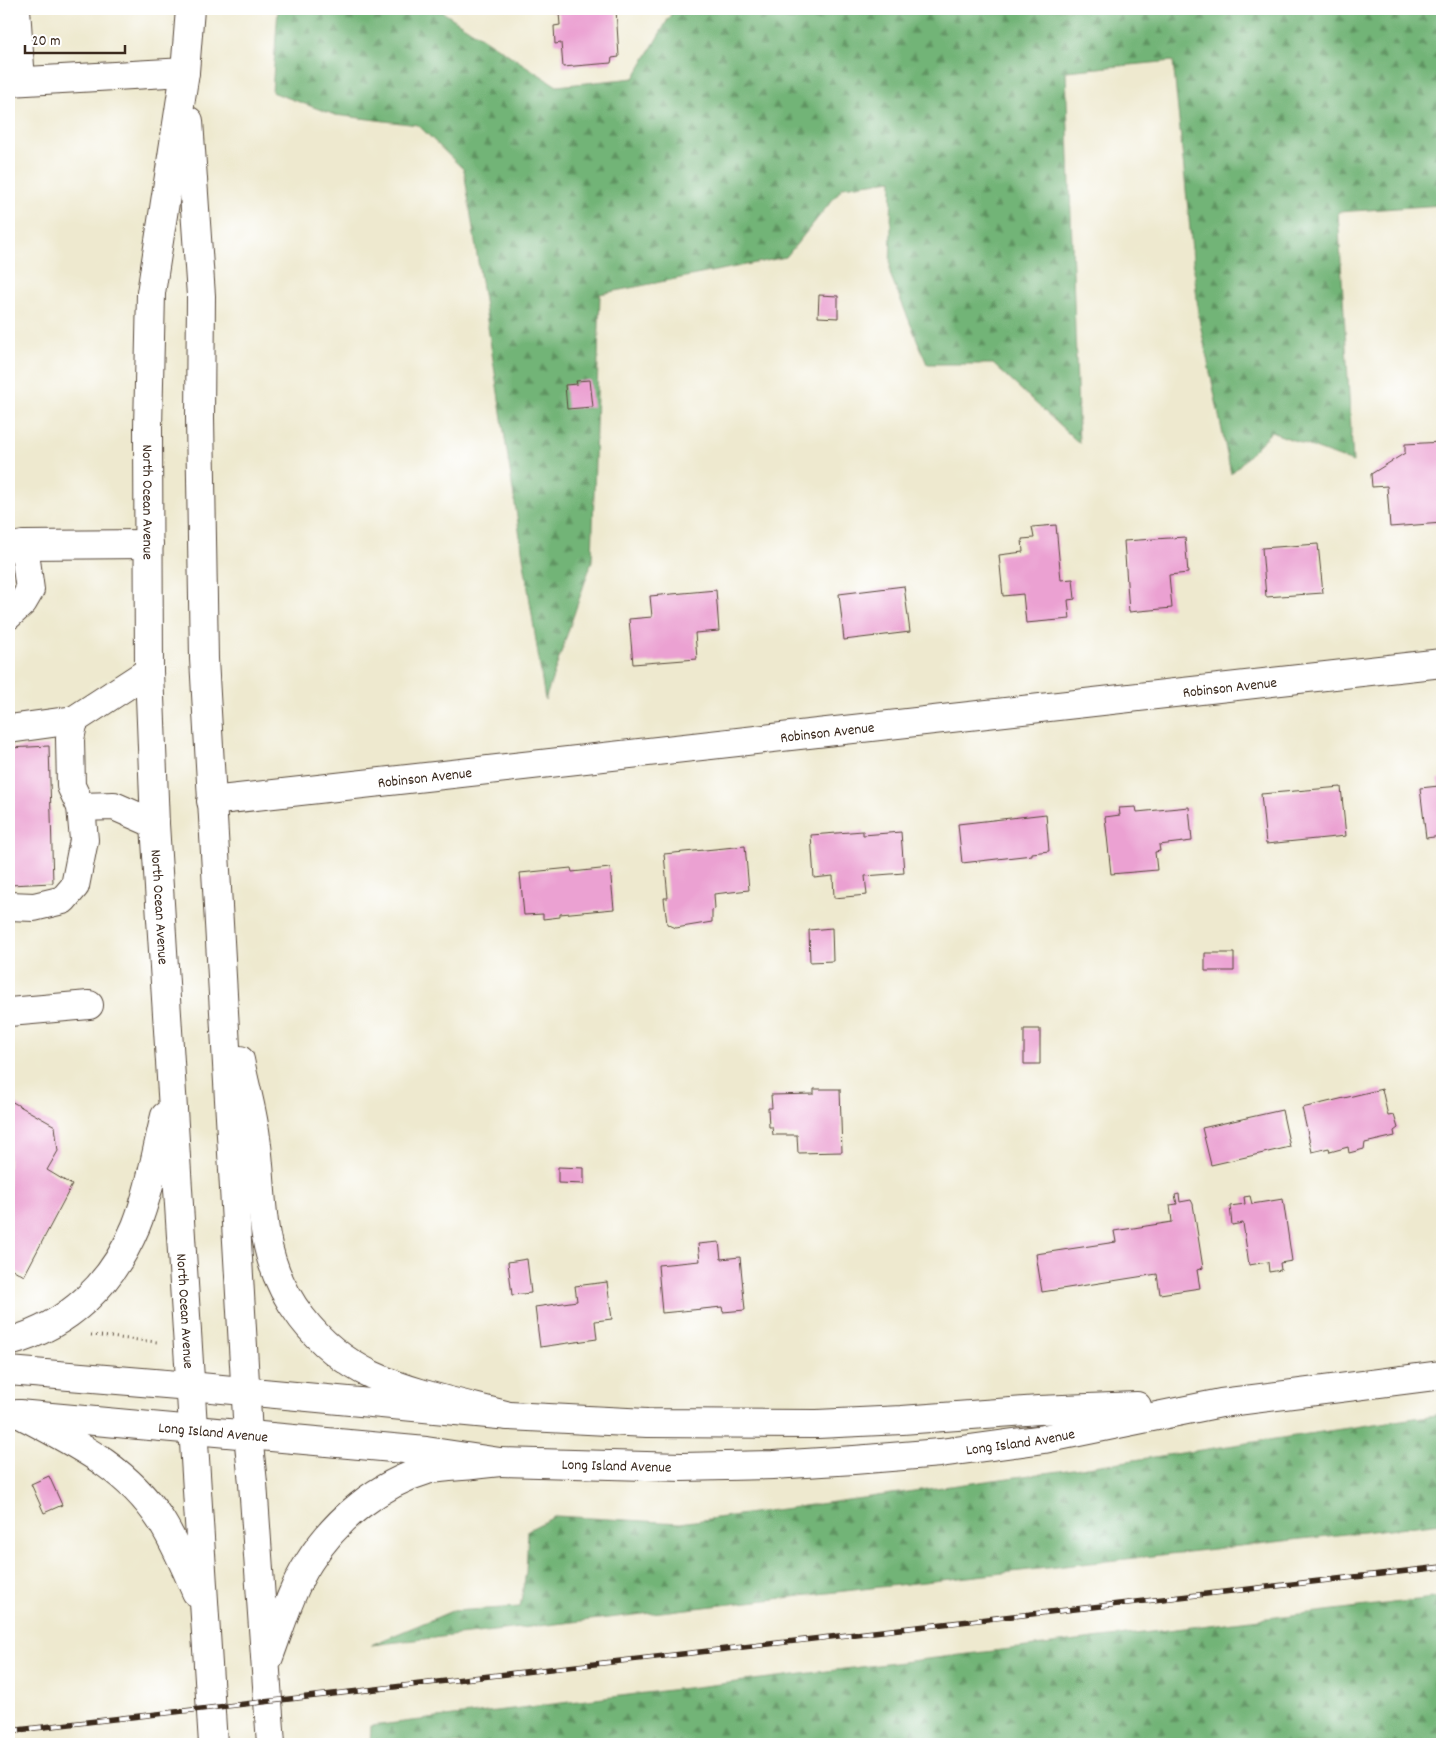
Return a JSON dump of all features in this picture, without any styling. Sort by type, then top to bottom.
[{"type":"main road","points":[[16,9],[15,82],[185,72]]},
{"type":"main road","name":"North Ocean Avenue","points":[[190,9],[185,72],[151,293],[148,428],[149,671],[155,824],[213,1744]]},
{"type":"main road","name":"North Ocean Avenue","points":[[185,72],[201,296],[201,539],[204,659],[211,801],[248,1436],[271,1744]]},
{"type":"main road","points":[[9,615],[23,602],[30,590],[16,546],[149,544]]},
{"type":"main road","name":"Robinson Avenue","points":[[211,801],[1442,662]]},
{"type":"main road","points":[[9,728],[74,720],[149,671]]},
{"type":"main road","points":[[9,906],[34,906],[63,900],[76,886],[84,840],[81,807],[71,786],[70,739],[74,720]]},
{"type":"main road","points":[[81,807],[114,806],[155,824]]},
{"type":"main road","points":[[221,970],[256,1137],[266,1237],[274,1266],[286,1295],[298,1314],[321,1340],[345,1360],[371,1374],[398,1386],[509,1416]]},
{"type":"main road","points":[[9,1012],[89,1005]]},
{"type":"main road","points":[[9,1342],[48,1327],[80,1306],[101,1284],[121,1257],[136,1226],[145,1198],[172,1088]]},
{"type":"main road","name":"Long Island Avenue","points":[[9,1371],[509,1416],[647,1423],[817,1424],[1039,1410],[1221,1404]]},
{"type":"main road","name":"Long Island Avenue","points":[[14,1414],[426,1451],[500,1462],[682,1467],[773,1465],[864,1460],[940,1453],[1044,1439],[1221,1404],[1442,1375]]},
{"type":"main road","points":[[14,1414],[86,1449],[108,1464],[136,1488],[160,1519],[176,1548],[203,1609]]},
{"type":"main road","points":[[266,1665],[294,1591],[308,1562],[325,1539],[349,1514],[399,1481],[429,1470],[500,1462]]},
{"type":"path","points":[[84,1334],[160,1342]]},
{"type":"green space","points":[[278,9],[438,9],[557,86],[634,78],[674,9],[1442,9],[1442,205],[1338,212],[1353,462],[1271,432],[1231,474],[1199,319],[1173,61],[1066,71],[1079,443],[993,364],[927,364],[890,274],[892,180],[843,187],[786,257],[600,294],[592,561],[545,700],[464,170],[418,125],[335,115],[272,92]]},
{"type":"green space","points":[[1442,1414],[1442,1523],[371,1645],[452,1611],[520,1607],[526,1572],[528,1530],[556,1516],[680,1523],[1067,1470]]},
{"type":"green space","points":[[1442,1597],[1442,1744],[370,1744],[371,1726]]},
{"type":"building","points":[[552,9],[616,9],[619,57],[612,58],[611,63],[563,67],[561,43],[555,44],[554,26],[560,25],[559,13],[552,13]]},
{"type":"building","points":[[819,295],[838,296],[838,318],[818,317]]},
{"type":"building","points":[[590,380],[593,407],[567,409],[565,385],[577,384],[576,381]]},
{"type":"building","points":[[1442,442],[1442,523],[1390,527],[1387,486],[1372,487],[1371,474],[1405,453],[1405,444]]},
{"type":"building","points":[[1056,525],[1061,580],[1073,579],[1075,599],[1068,600],[1070,619],[1026,623],[1023,594],[1003,596],[999,555],[1023,552],[1022,539],[1034,538],[1032,527]]},
{"type":"building","points":[[1185,537],[1188,573],[1169,575],[1172,608],[1129,612],[1124,541]]},
{"type":"building","points":[[1318,544],[1323,593],[1266,597],[1262,548]]},
{"type":"building","points":[[904,586],[910,632],[844,640],[839,594]]},
{"type":"building","points":[[716,590],[719,631],[695,633],[697,659],[633,664],[629,619],[652,617],[650,596]]},
{"type":"building","points":[[49,746],[53,883],[9,885],[9,748]]},
{"type":"building","points":[[1442,778],[1442,836],[1426,838],[1420,788],[1439,786],[1438,779]]},
{"type":"building","points":[[1341,787],[1346,836],[1266,844],[1261,794]]},
{"type":"building","points":[[1136,807],[1137,812],[1189,807],[1192,841],[1159,845],[1160,851],[1155,852],[1157,870],[1111,874],[1105,817],[1120,815],[1119,808]]},
{"type":"building","points":[[1046,814],[1049,851],[1032,853],[1032,855],[962,863],[958,824]]},
{"type":"building","points":[[863,831],[863,835],[901,832],[904,873],[865,876],[867,895],[834,898],[833,876],[814,878],[811,835]]},
{"type":"building","points":[[745,846],[749,890],[714,894],[715,909],[712,910],[712,922],[676,928],[667,924],[664,898],[668,898],[664,854]]},
{"type":"building","points":[[571,868],[572,872],[610,868],[614,909],[560,914],[560,917],[543,919],[543,914],[524,915],[520,873]]},
{"type":"building","points":[[832,928],[833,961],[810,962],[809,930]]},
{"type":"building","points":[[1205,953],[1234,953],[1234,971],[1205,971]]},
{"type":"building","points":[[1024,1029],[1040,1029],[1040,1064],[1024,1064]]},
{"type":"building","points":[[814,1089],[840,1089],[842,1152],[798,1153],[797,1135],[773,1135],[772,1127],[769,1127],[768,1108],[772,1108],[771,1095],[814,1094]]},
{"type":"building","points":[[1382,1089],[1388,1116],[1394,1115],[1398,1128],[1394,1131],[1395,1136],[1365,1143],[1364,1149],[1349,1153],[1348,1147],[1330,1152],[1329,1148],[1312,1152],[1302,1108]]},
{"type":"building","points":[[9,1100],[55,1126],[58,1151],[47,1170],[72,1185],[24,1276],[9,1267]]},
{"type":"building","points":[[1282,1110],[1290,1147],[1211,1165],[1202,1128]]},
{"type":"building","points":[[558,1167],[584,1168],[584,1184],[558,1183]]},
{"type":"building","points":[[1179,1194],[1180,1202],[1191,1200],[1193,1204],[1203,1268],[1197,1270],[1200,1288],[1160,1294],[1157,1274],[1042,1292],[1036,1254],[1116,1242],[1114,1231],[1172,1222],[1170,1205],[1177,1204],[1175,1195]]},
{"type":"building","points":[[1250,1196],[1252,1204],[1283,1199],[1292,1261],[1280,1263],[1281,1270],[1269,1272],[1268,1262],[1249,1265],[1243,1223],[1232,1225],[1230,1206],[1245,1204],[1244,1197]]},
{"type":"building","points":[[719,1242],[721,1259],[740,1257],[745,1310],[723,1312],[722,1307],[662,1313],[658,1265],[700,1261],[698,1244]]},
{"type":"building","points":[[527,1259],[531,1293],[512,1295],[508,1262]]},
{"type":"building","points":[[607,1282],[612,1319],[595,1321],[597,1339],[540,1347],[535,1307],[577,1301],[575,1286]]},
{"type":"building","points":[[49,1476],[62,1505],[44,1513],[31,1484]]},
{"type":"railway","points":[[9,1731],[1442,1567]]}]
